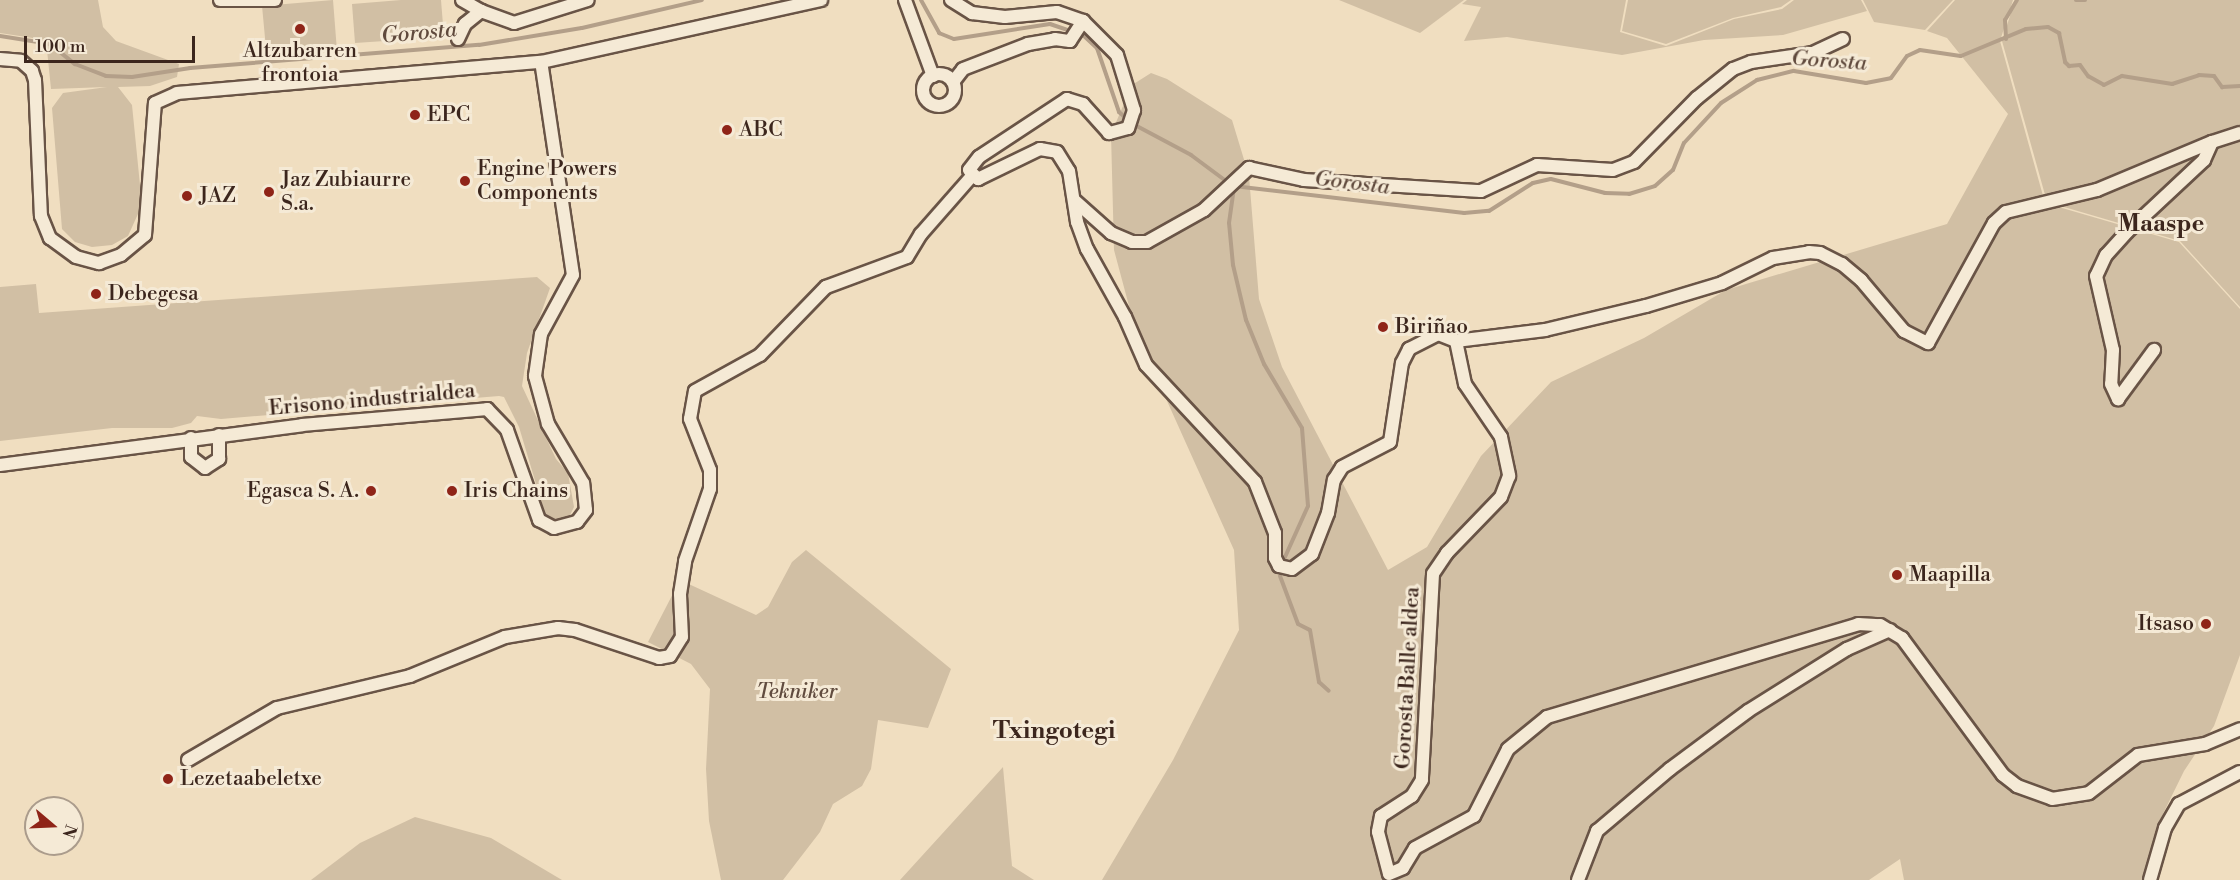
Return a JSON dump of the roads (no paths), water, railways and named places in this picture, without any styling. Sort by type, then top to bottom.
[{"type":"street","points":[[220,0],[275,0]]},
{"type":"street","points":[[462,0],[481,11],[514,23],[588,0]]},
{"type":"street","points":[[0,59],[21,61],[32,71],[35,80],[40,216],[50,238],[76,257],[99,263],[121,255],[145,235],[155,103],[177,93],[541,62],[821,0]]},
{"type":"street","points":[[905,0],[933,76]]},
{"type":"street","points":[[188,760],[277,708],[388,683],[505,637],[558,628],[575,630],[659,658],[670,656],[682,638],[680,594],[685,561],[711,489],[710,470],[690,419],[695,391],[760,355],[826,287],[907,257],[921,234],[972,176],[972,163],[1067,99],[1083,104],[1109,133],[1131,122],[1118,55],[1058,12],[1005,17],[972,13],[951,0]]},
{"type":"street","points":[[458,39],[465,24],[481,11]]},
{"type":"street","points":[[953,82],[944,75],[933,76],[924,85],[924,95],[938,106],[953,98],[953,82],[963,69],[1028,44],[1055,39],[1070,41],[1078,28]]},
{"type":"street","points":[[1073,199],[1099,226],[1122,239],[1140,243],[1165,236],[1204,210],[1249,168],[1315,181],[1481,191],[1537,165],[1613,170],[1634,162],[1697,98],[1733,69],[1751,62],[1813,53],[1843,39]]},
{"type":"street","name":"Erisono industrialdea","points":[[0,465],[197,437],[488,409],[507,430],[539,520],[561,528],[581,518],[587,501],[583,483],[548,424],[535,376],[541,334],[573,275],[541,62]]},
{"type":"street","points":[[972,176],[984,177],[1028,153],[1049,149],[1065,162],[1087,249],[1125,317],[1146,364],[1255,482],[1275,533],[1275,558],[1285,568],[1300,566],[1312,554],[1328,513],[1334,480],[1342,467],[1360,454],[1385,447],[1394,436],[1402,363],[1409,349],[1438,334],[1456,341],[1545,330],[1646,306],[1722,283],[1773,258],[1809,252],[1820,253],[1842,264],[1861,280],[1904,331],[1928,343],[1994,223],[2006,212],[2097,190],[2212,142],[2240,133]]},
{"type":"street","points":[[2154,350],[2118,399],[2111,384],[2112,350],[2096,276],[2106,255],[2127,232],[2204,160],[2212,142]]},
{"type":"street","name":"Gorosta Balle aldea","points":[[1456,341],[1466,384],[1501,437],[1509,476],[1501,497],[1451,548],[1434,574],[1422,780],[1413,796],[1381,816],[1378,832],[1389,874],[1403,868],[1415,848],[1474,816],[1508,749],[1547,717],[1584,703],[1664,685],[1723,663],[1790,647],[1842,626],[1870,623],[1890,630]]},
{"type":"street","points":[[197,437],[191,457],[205,468],[219,459],[219,435]]},
{"type":"street","points":[[1578,880],[1597,831],[1670,770],[1748,711],[1805,679],[1847,649],[1890,630],[1910,649],[1931,683],[2003,775],[2016,786],[2052,799],[2089,793],[2138,754],[2205,744],[2240,729]]},
{"type":"street","points":[[2150,880],[2165,828],[2179,804],[2240,772]]},
{"type":"waterway","name":"Gorosta","points":[[0,36],[50,44],[75,64],[106,76],[132,77],[190,68],[479,45],[582,28],[702,0]]},
{"type":"waterway","name":"Gorosta","points":[[921,0],[939,33],[954,39],[1050,24],[1084,36],[1097,48],[1119,112],[1127,119]]},
{"type":"waterway","points":[[2006,39],[2005,20],[2017,0]]},
{"type":"waterway","points":[[2076,0],[2085,0]]},
{"type":"waterway","name":"Gorosta","points":[[1285,557],[1308,506],[1302,428],[1264,364],[1246,320],[1233,265],[1229,223],[1234,186],[1464,213],[1489,211],[1533,183],[1551,179],[1605,193],[1629,194],[1655,186],[1673,170],[1684,143],[1721,103],[1757,80],[1794,71],[1866,83],[1891,78],[1907,56],[1920,50],[1961,56],[2026,29],[2048,27],[2059,33],[2065,62],[2069,66],[2080,65],[2088,76],[2104,85],[2122,76],[2172,84],[2199,75],[2214,76],[2222,87],[2240,86]]},
{"type":"waterway","name":"Gorosta","points":[[1133,124],[1191,155],[1226,181]]},
{"type":"waterway","points":[[1280,576],[1298,624],[1310,630],[1319,682],[1329,691]]},
{"type":"place","name":"Altzubarren frontoia","points":[[300,29]]},
{"type":"place","name":"EPC","points":[[415,115]]},
{"type":"place","name":"ABC","points":[[727,130]]},
{"type":"place","name":"Engine Powers Components","points":[[465,181]]},
{"type":"place","name":"Jaz Zubiaurre S.a.","points":[[269,192]]},
{"type":"place","name":"JAZ","points":[[187,196]]},
{"type":"place","name":"Debegesa","points":[[96,294]]},
{"type":"place","name":"Biriñao","points":[[1383,327]]},
{"type":"place","name":"Egasca S. A.","points":[[371,491]]},
{"type":"place","name":"Iris Chains","points":[[452,491]]},
{"type":"place","name":"Maapilla","points":[[1897,575]]},
{"type":"place","name":"Itsaso","points":[[2206,624]]},
{"type":"place","name":"Lezetaabeletxe","points":[[168,779]]},
{"type":"district","name":"Maaspe","points":[[2161,225]]},
{"type":"district","name":"Txingotegi","points":[[1054,732]]},
{"type":"park label","name":"Tekniker","points":[[797,692]]}]
